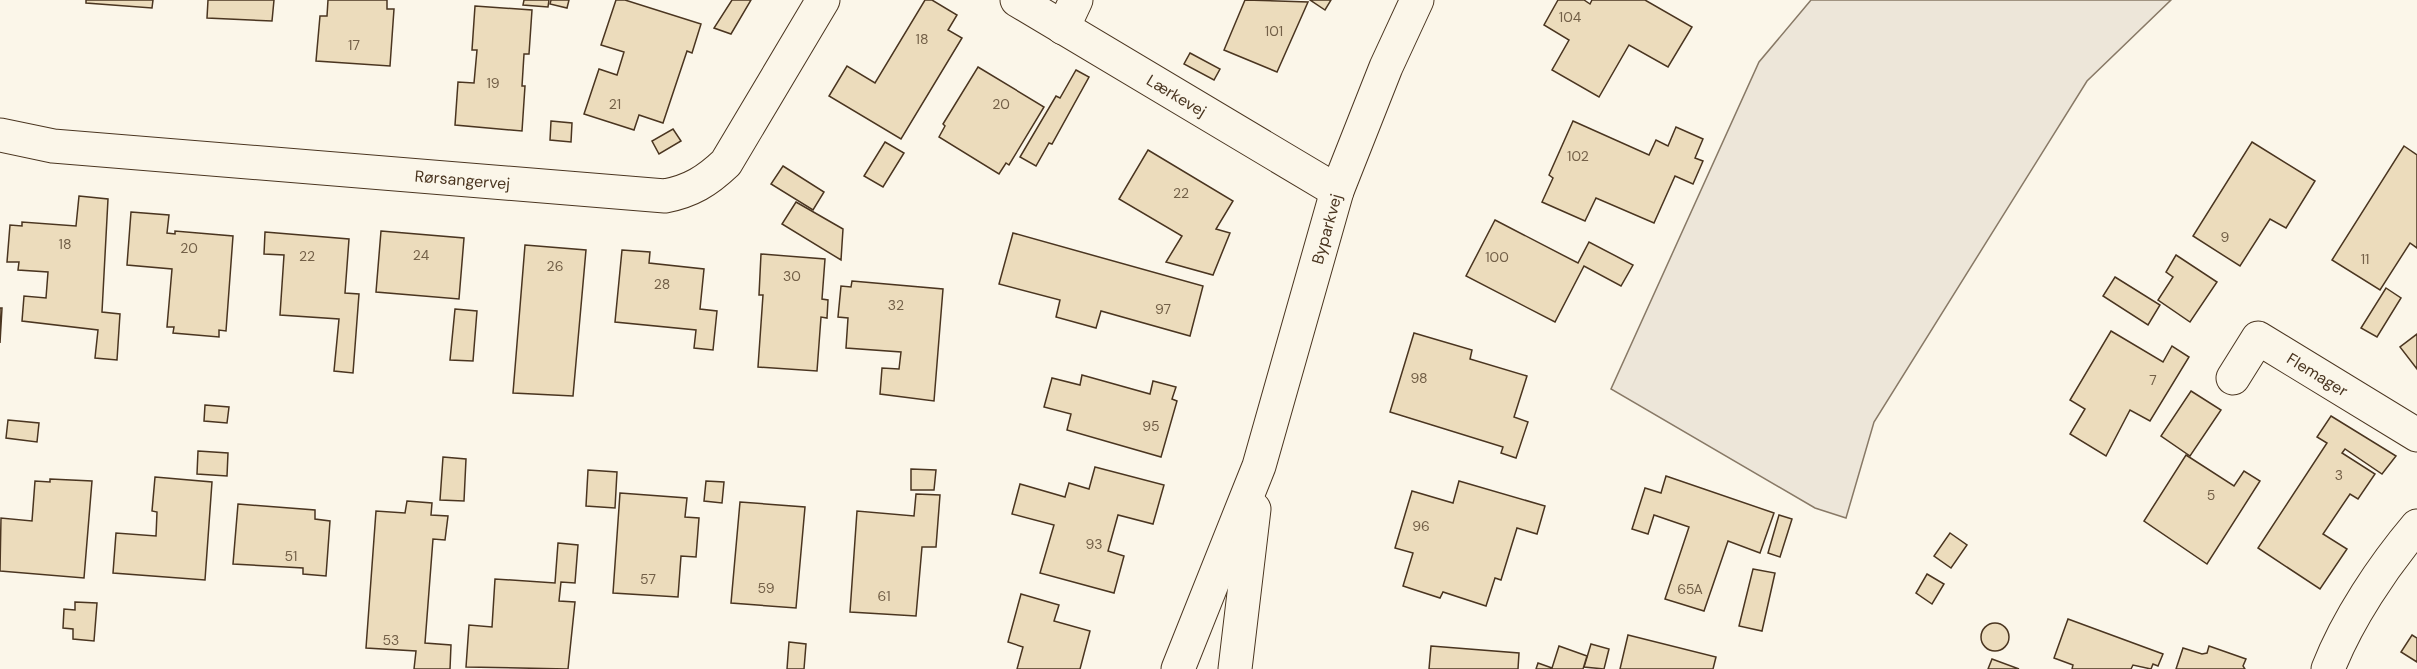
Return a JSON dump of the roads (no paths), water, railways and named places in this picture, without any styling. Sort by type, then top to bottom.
[{"type":"street","name":"Rørsangervej","points":[[0,135],[53,146],[653,195],[676,194],[686,192],[707,180],[726,163],[824,0]]},
{"type":"street","name":"Lærkevej","points":[[1017,0],[1070,14],[1337,192]]},
{"type":"street","name":"Byparkvej","points":[[1178,669],[1259,466],[1337,192],[1386,67],[1417,0]]},
{"type":"street","name":"Flemager","points":[[2233,378],[2258,338],[2417,435]]},
{"type":"street","name":"Byparkvej","points":[[1235,669],[1259,466]]},
{"type":"street","points":[[2328,669],[2338,643],[2402,544],[2417,526]]}]
